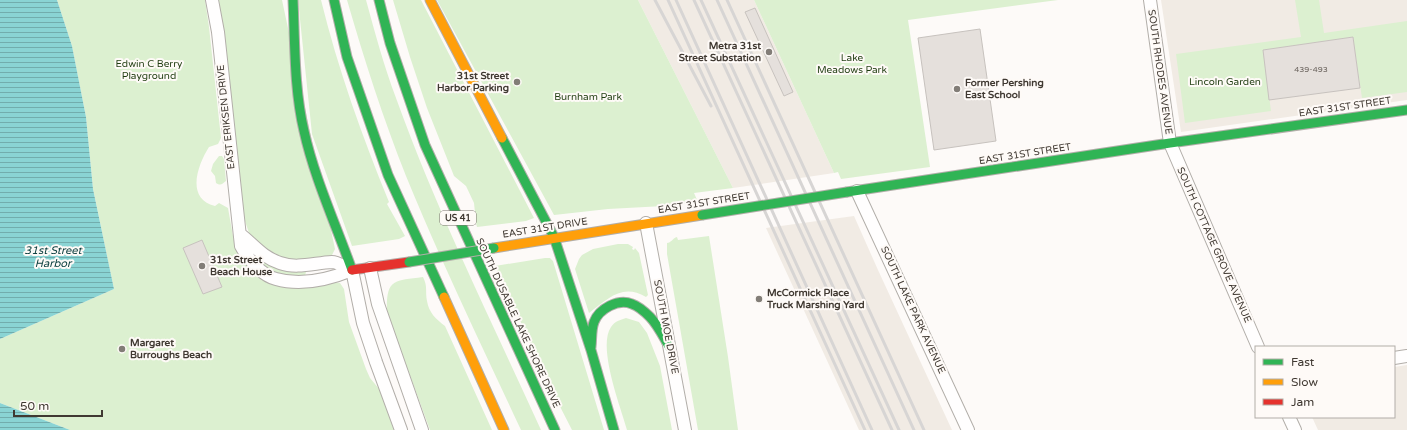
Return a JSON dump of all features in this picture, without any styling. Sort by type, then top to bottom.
[{"type":"main road","points":[[293,0],[299,105],[304,132],[316,172],[352,270]]},
{"type":"main road","points":[[334,0],[347,57],[388,175],[504,430]]},
{"type":"main road","name":"SOUTH DUSABLE LAKE SHORE DRIVE","points":[[380,0],[390,42],[425,145],[555,430]]},
{"type":"main road","points":[[430,0],[554,237],[591,350],[614,430]]},
{"type":"main road","name":"EAST 31ST STREET","points":[[646,223],[1170,143],[1407,110]]},
{"type":"main road","name":"EAST 31ST DRIVE","points":[[352,270],[410,262],[646,223]]},
{"type":"main road","points":[[591,350],[594,322],[600,312],[608,306],[621,303],[632,304],[650,317],[670,348]]},
{"type":"street","name":"EAST ERIKSEN DRIVE","points":[[212,0],[218,32],[241,246],[246,255],[257,267],[275,279],[288,281],[315,280],[337,276],[352,270]]},
{"type":"street","name":"SOUTH RHODES AVENUE","points":[[1150,0],[1170,143]]},
{"type":"street","name":"SOUTH COTTAGE GROVE AVENUE","points":[[1170,143],[1258,346]]},
{"type":"street","name":"SOUTH LAKE PARK AVENUE","points":[[852,191],[968,430]]},
{"type":"street","name":"SOUTH MOE DRIVE","points":[[646,223],[685,430]]},
{"type":"street","points":[[370,268],[378,304],[422,430]]},
{"type":"street","points":[[352,270],[363,323],[401,430]]},
{"type":"street","points":[[1395,358],[1407,356]]},
{"type":"street","points":[[1289,418],[1295,430]]},
{"type":"shaded area","points":[[638,0],[754,0],[834,173],[733,188]]},
{"type":"shaded area","points":[[1161,0],[1407,0],[1407,100],[1181,132]]},
{"type":"shaded area","points":[[854,216],[952,430],[859,430],[766,228]]},
{"type":"shaded area","points":[[1407,365],[1407,430],[1318,430],[1312,418],[1395,418],[1395,367]]},
{"type":"green space","name":"Edwin C Berry Playground","points":[[57,0],[205,0],[221,138],[218,144],[209,147],[201,162],[197,180],[197,189],[200,196],[206,202],[215,206],[219,203],[228,208],[236,247],[256,271],[340,283],[344,289],[349,322],[366,369],[370,378],[380,390],[394,430],[70,430],[0,403],[0,339],[114,289],[93,189],[86,117],[72,46]]},
{"type":"green space","points":[[219,0],[282,0],[335,249],[331,257],[300,262],[278,258],[253,240],[249,233],[244,218]]},
{"type":"green space","points":[[298,0],[321,0],[343,77],[369,152],[389,202],[387,204],[405,236],[399,239],[352,246],[312,134]]},
{"type":"green space","points":[[347,0],[366,0],[392,86],[429,182],[465,266],[541,430],[521,430],[447,272],[419,208],[389,132]]},
{"type":"green space","points":[[393,0],[421,0],[534,218],[526,221],[477,227],[474,203],[466,186],[454,176],[427,108]]},
{"type":"green space","name":"Burnham Park","points":[[437,0],[638,0],[733,188],[694,193],[698,202],[554,215]]},
{"type":"green space","name":"Lake Meadows Park","points":[[754,0],[1058,0],[908,20],[930,167],[841,179],[838,172],[834,173]]},
{"type":"green space","name":"Lincoln Garden","points":[[1295,0],[1319,0],[1324,33],[1407,21],[1407,92],[1362,98],[1353,37],[1263,50],[1271,111],[1185,123],[1176,54],[1301,37]]},
{"type":"green space","points":[[219,156],[222,156],[224,159],[226,181],[222,184],[216,183],[215,176],[211,171],[213,164]]},
{"type":"green space","points":[[709,236],[738,430],[698,430],[667,254],[667,243],[677,237],[678,240]]},
{"type":"green space","points":[[618,244],[628,244],[633,247],[632,249],[634,250],[635,248],[639,253],[648,295],[646,297],[637,293],[622,292],[609,298],[589,313],[575,269],[579,259],[582,255],[593,249]]},
{"type":"green space","points":[[248,247],[306,272],[305,276],[279,274],[267,268],[257,260]]},
{"type":"green space","points":[[550,258],[553,261],[604,430],[572,430],[550,387],[509,296],[510,295],[495,266]]},
{"type":"green space","points":[[423,277],[429,309],[445,326],[492,430],[430,430],[387,313],[388,294],[393,284],[398,281]]},
{"type":"green space","points":[[626,318],[639,322],[647,333],[660,366],[672,430],[627,430],[608,363],[607,348],[607,336],[611,327],[616,322]]},
{"type":"water","name":"31st Street Harbor","points":[[0,0],[57,0],[72,46],[86,117],[93,189],[114,289],[0,339]]},
{"type":"water","points":[[0,403],[70,430],[0,430]]},
{"type":"building","name":"Metra 31st Street Substation","points":[[755,8],[793,92],[784,96],[745,12]]},
{"type":"building","name":"Former Pershing East School","points":[[980,29],[996,141],[934,150],[918,38]]},
{"type":"building","points":[[1353,37],[1360,88],[1269,100],[1263,50]]},
{"type":"building","name":"31st Street Beach House","points":[[202,240],[222,287],[203,294],[183,248]]},
{"type":"railway","points":[[655,0],[711,106]]},
{"type":"railway","points":[[668,0],[865,430]]},
{"type":"railway","points":[[676,0],[872,430]]},
{"type":"railway","points":[[694,0],[892,430]]},
{"type":"railway","points":[[701,0],[899,430]]},
{"type":"railway","points":[[717,0],[914,430]]},
{"type":"railway","points":[[727,0],[924,430]]},
{"type":"traffic: fast","points":[[293,0],[298,99],[304,131],[313,166],[352,270]]},
{"type":"traffic: fast","points":[[334,0],[347,57],[388,175],[444,297]]},
{"type":"traffic: fast","points":[[379,0],[390,43],[425,145],[555,430]]},
{"type":"traffic: fast","points":[[847,192],[1170,143],[1407,110]]},
{"type":"traffic: fast","points":[[502,138],[554,237],[591,350],[614,430]]},
{"type":"traffic: fast","points":[[702,215],[847,192]]},
{"type":"traffic: fast","points":[[409,262],[494,248]]},
{"type":"traffic: fast","points":[[591,347],[592,328],[596,317],[605,309],[621,302],[632,304],[644,311],[653,320],[670,348]]},
{"type":"traffic: slow","points":[[430,0],[502,138]]},
{"type":"traffic: slow","points":[[494,248],[702,215]]},
{"type":"traffic: slow","points":[[444,297],[504,430]]},
{"type":"traffic: jam","points":[[352,270],[409,262]]},
{"type":"place","name":"Metra 31st Street Substation","points":[[769,52]]},
{"type":"place","name":"31st Street Harbor Parking","points":[[517,82]]},
{"type":"place","name":"Former Pershing East School","points":[[957,89]]},
{"type":"place","name":"31st Street Beach House","points":[[202,266]]},
{"type":"place","name":"McCormick Place Truck Marshing Yard","points":[[759,299]]},
{"type":"place","name":"Margaret Burroughs Beach","points":[[122,349]]}]
